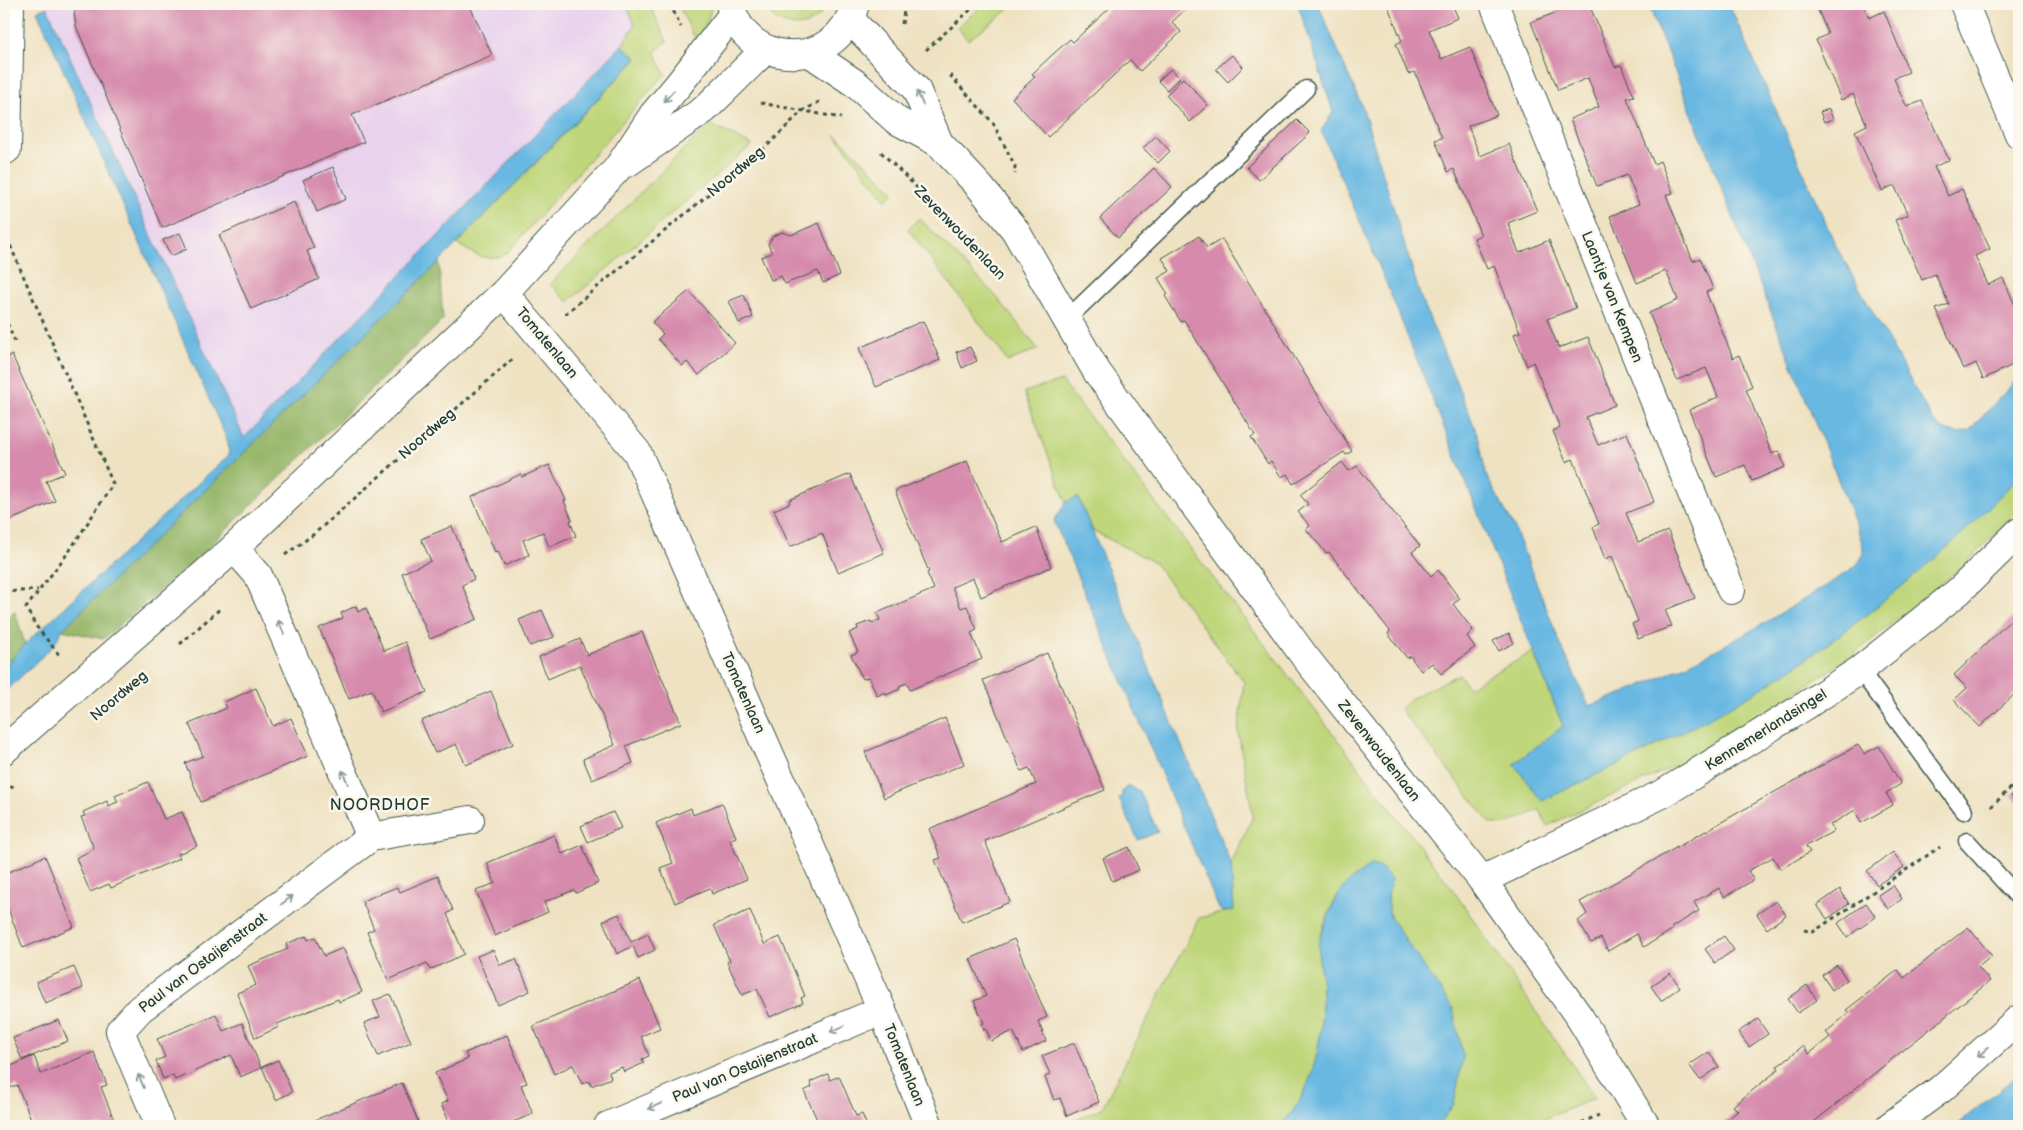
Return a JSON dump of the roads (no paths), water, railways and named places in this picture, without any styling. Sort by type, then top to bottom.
[{"type":"street","points":[[4,151],[7,149],[10,4]]},
{"type":"street","name":"Laantje van Kempen","points":[[1494,4],[1731,590]]},
{"type":"street","points":[[1964,4],[2019,134]]},
{"type":"street","points":[[4,750],[234,548],[504,293],[617,169],[653,114],[680,84],[731,9],[746,34],[766,49],[788,54],[810,52],[827,45],[840,34],[853,11]]},
{"type":"street","name":"Zevenwoudenlaan","points":[[853,11],[916,89],[939,143],[1016,230],[1097,372],[1305,657],[1482,880],[1580,1018],[1646,1126]]},
{"type":"street","points":[[617,169],[705,109],[766,49]]},
{"type":"street","name":"Zevenwoudenlaan","points":[[810,52],[856,84],[896,120],[939,143]]},
{"type":"street","name":"Tomatenlaan","points":[[504,293],[637,452],[882,1010],[929,1126]]},
{"type":"street","name":"Kennemerlandsingel","points":[[1482,880],[1664,793],[1805,706],[1860,670],[1959,591],[2019,532]]},
{"type":"street","points":[[234,548],[258,575],[371,838]]},
{"type":"street","name":"Paul van Ostaijenstraat","points":[[160,1126],[120,1031],[140,1008],[371,838],[470,820]]},
{"type":"street","name":"Paul van Ostaijenstraat","points":[[608,1126],[882,1010]]},
{"type":"street","points":[[1890,1126],[1941,1089],[2019,1019]]},
{"type":"lane","points":[[1066,320],[1306,89]]},
{"type":"lane","points":[[1860,670],[1964,811]]},
{"type":"lane","points":[[1967,841],[2019,898]]},
{"type":"water","points":[[1298,4],[1318,4],[1363,109],[1421,298],[1479,439],[1486,475],[1514,527],[1563,650],[1589,706],[1658,678],[1758,627],[1853,568],[1861,559],[1863,551],[1858,530],[1648,4],[1729,4],[1836,246],[1932,419],[1939,427],[1948,431],[1964,432],[1970,430],[2019,377],[2019,477],[1932,561],[1861,619],[1787,672],[1711,717],[1542,801],[1514,764],[1563,726],[1385,280],[1321,131],[1333,112]]},
{"type":"water","points":[[47,7],[244,438],[622,45],[637,58],[439,262],[62,630],[54,645],[4,693],[4,668],[25,644],[229,455],[228,442],[37,11]]},
{"type":"water","points":[[1078,497],[1231,864],[1234,910],[1224,912],[1219,909],[1054,521],[1066,502]]},
{"type":"water","points":[[1126,787],[1139,790],[1158,832],[1138,840],[1119,799],[1122,797],[1122,792]]},
{"type":"water","points":[[1371,865],[1382,868],[1391,879],[1387,901],[1391,919],[1453,1009],[1463,1056],[1454,1104],[1438,1126],[1280,1126],[1292,1112],[1301,1097],[1315,1064],[1322,1010],[1320,937],[1331,910],[1343,888],[1354,877]]},
{"type":"water","points":[[2019,1074],[2019,1126],[1955,1126]]},
{"type":"district","name":"NOORDHOF","points":[[380,805]]}]
